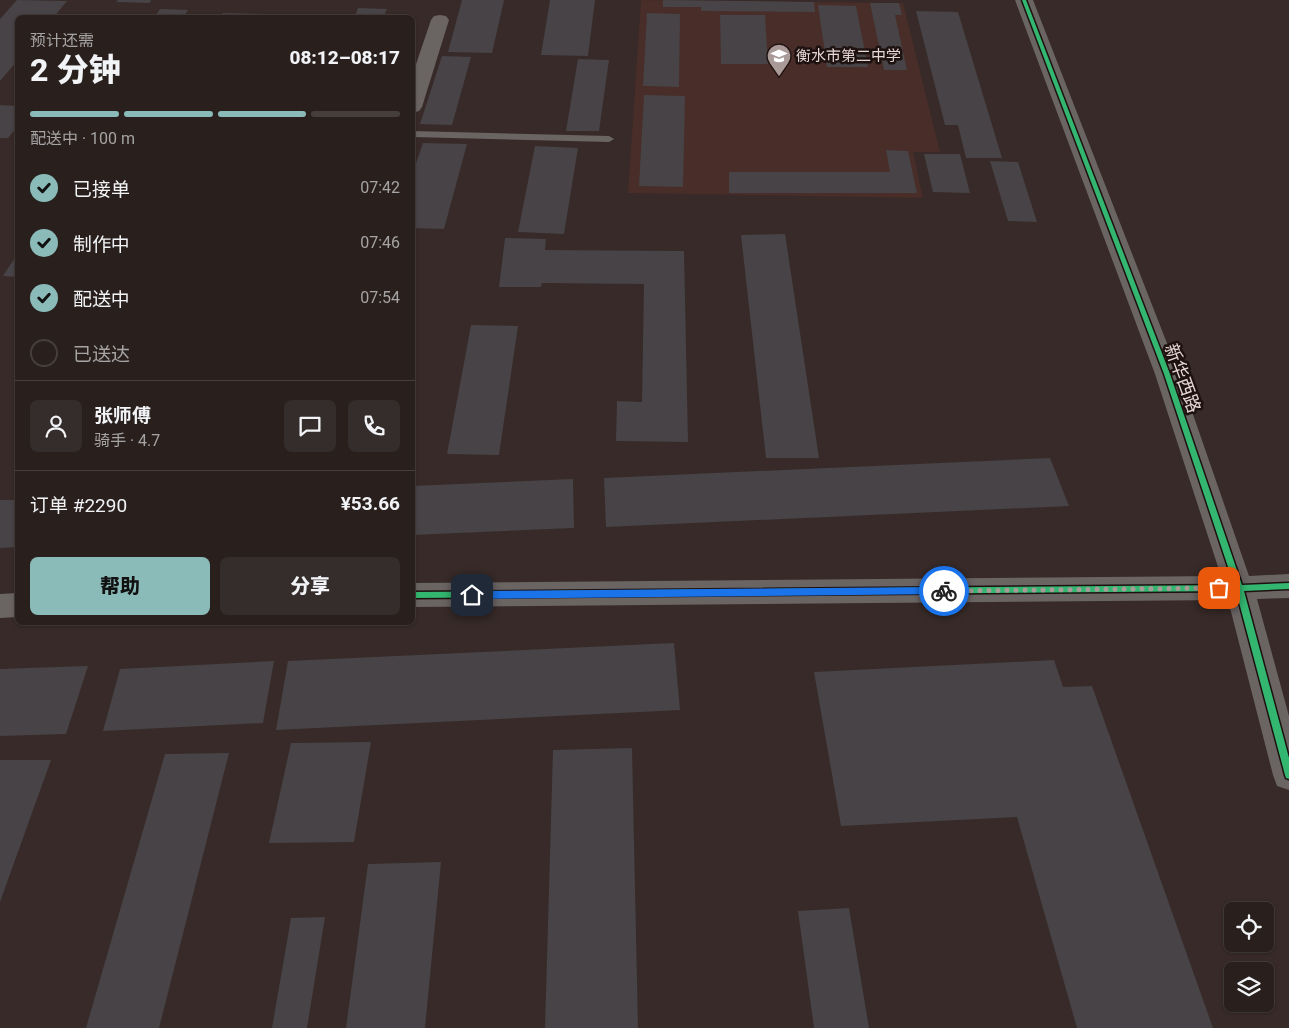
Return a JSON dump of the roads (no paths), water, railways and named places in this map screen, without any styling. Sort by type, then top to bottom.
[{"type":"street","name":"新华西路","points":[[1024,0],[1166,374],[1239,588],[1289,775]]},
{"type":"street","points":[[415,98],[440,20]]},
{"type":"street","points":[[415,596],[1289,586]]},
{"type":"street","points":[[0,606],[15,605]]},
{"type":"lane","points":[[415,134],[609,139]]},
{"type":"place","name":"衡水市第二中学","points":[[779,77]]}]
